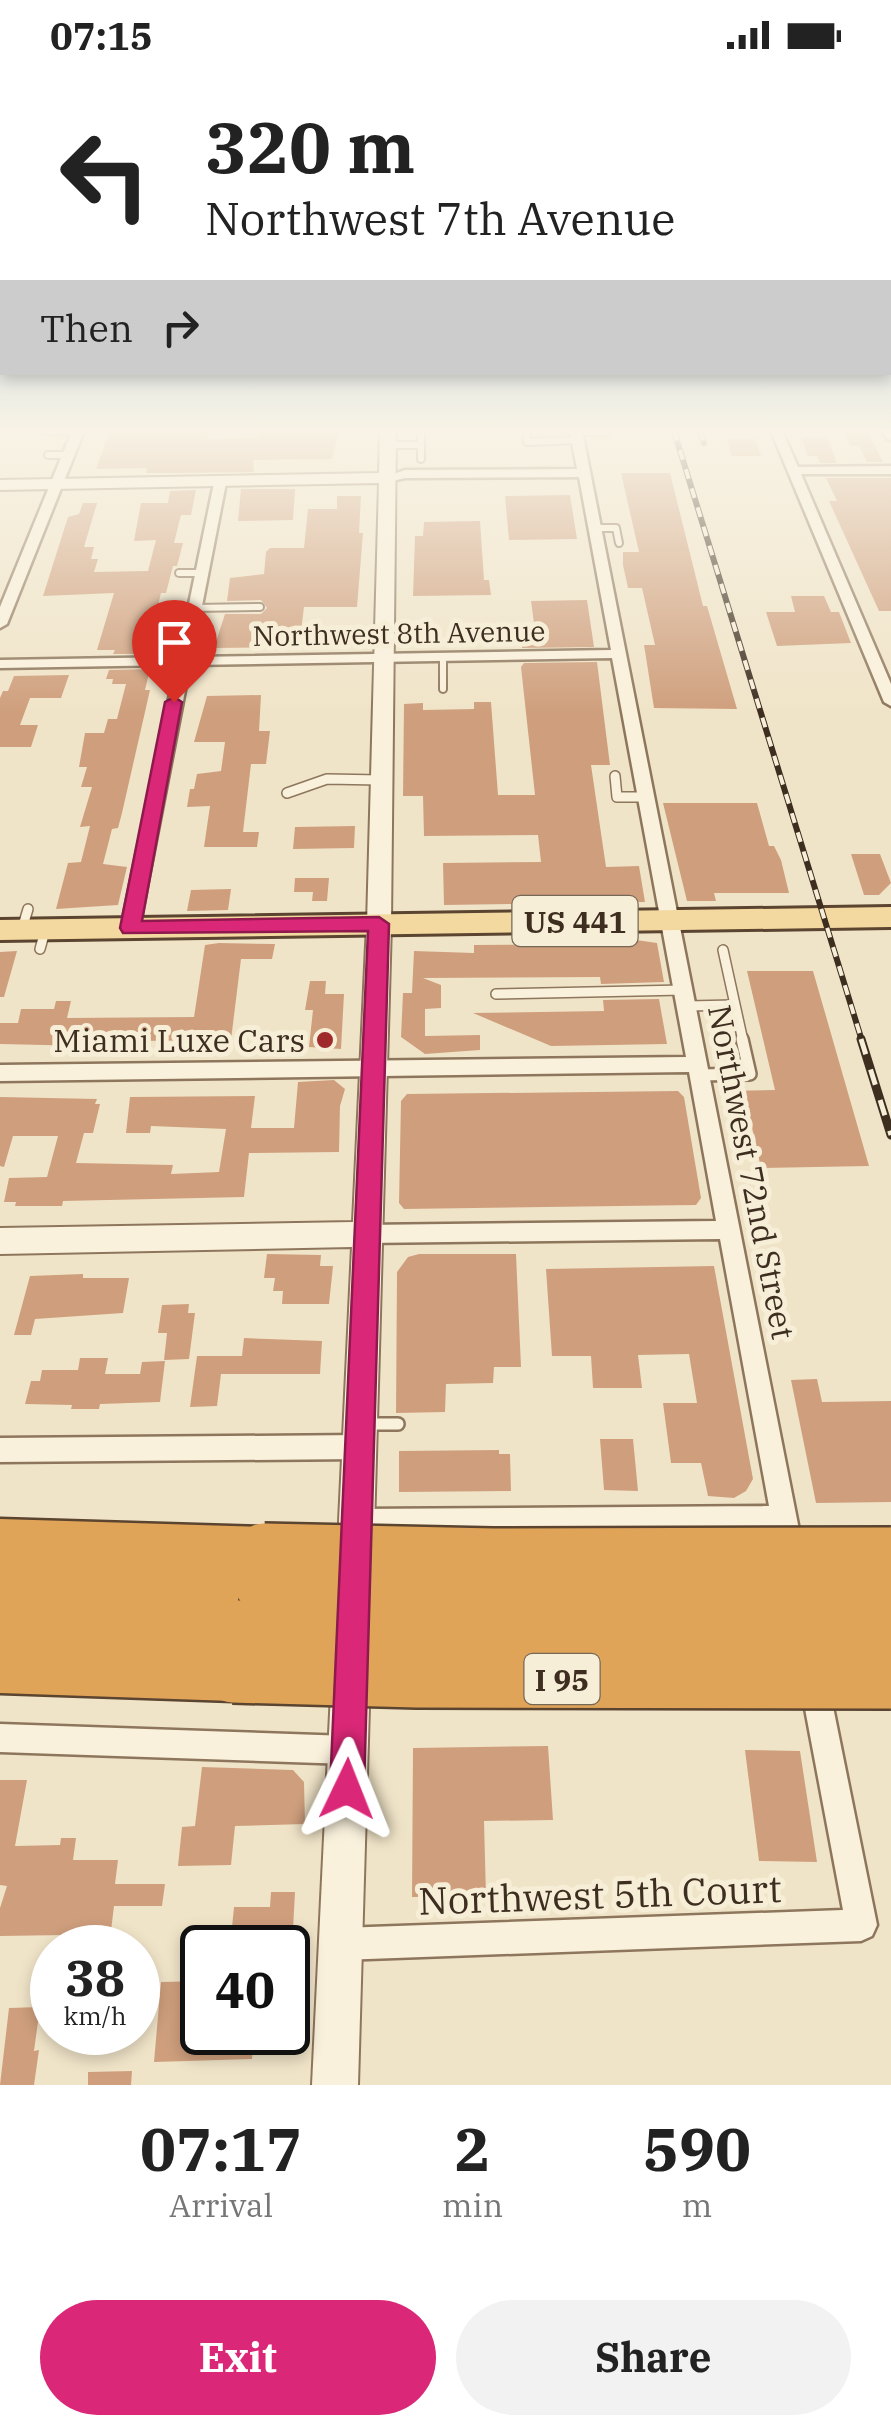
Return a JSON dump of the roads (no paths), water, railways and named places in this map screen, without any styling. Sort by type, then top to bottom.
[{"type":"highway","points":[[0,1531],[264,1568],[460,1587],[891,1586]]},
{"type":"highway","points":[[0,1545],[127,1548]]},
{"type":"highway","points":[[0,1574],[512,1558],[891,1558]]},
{"type":"highway","points":[[235,1651],[891,1632]]},
{"type":"highway","name":"I 95","points":[[3,1655],[235,1651],[417,1678],[891,1680]]},
{"type":"main road","name":"US 441","points":[[27,930],[891,917]]},
{"type":"street","points":[[0,624],[46,525]]},
{"type":"street","points":[[130,928],[211,525]]},
{"type":"street","points":[[335,2085],[379,924],[386,525]]},
{"type":"street","name":"Northwest 72nd Street","points":[[593,525],[861,1925]]},
{"type":"street","points":[[817,525],[891,702]]},
{"type":"street","points":[[869,652],[891,651]]},
{"type":"street","name":"Northwest 8th Avenue","points":[[0,664],[618,654]]},
{"type":"street","points":[[0,1074],[372,1066],[699,1069]]},
{"type":"street","points":[[0,1241],[730,1230]]},
{"type":"street","points":[[0,1450],[360,1436]]},
{"type":"street","points":[[357,1522],[784,1518]]},
{"type":"street","points":[[0,1738],[348,1750]]},
{"type":"street","name":"Northwest 5th Court","points":[[341,1944],[861,1925]]},
{"type":"lane","points":[[594,528],[616,528],[619,544]]},
{"type":"lane","points":[[179,573],[200,573]]},
{"type":"lane","points":[[174,616],[260,606]]},
{"type":"lane","points":[[443,657],[443,690]]},
{"type":"lane","points":[[616,776],[617,797],[646,797]]},
{"type":"lane","points":[[287,793],[327,779],[380,780]]},
{"type":"lane","points":[[699,1069],[750,1074],[723,950]]},
{"type":"lane","points":[[496,994],[686,998],[734,1005]]},
{"type":"lane","points":[[360,1436],[398,1424]]},
{"type":"railway","points":[[703,525],[862,1041]]},
{"type":"railway","points":[[861,1039],[891,1135]]},
{"type":"place","name":"Miami Luxe Cars","points":[[325,1040]]}]
